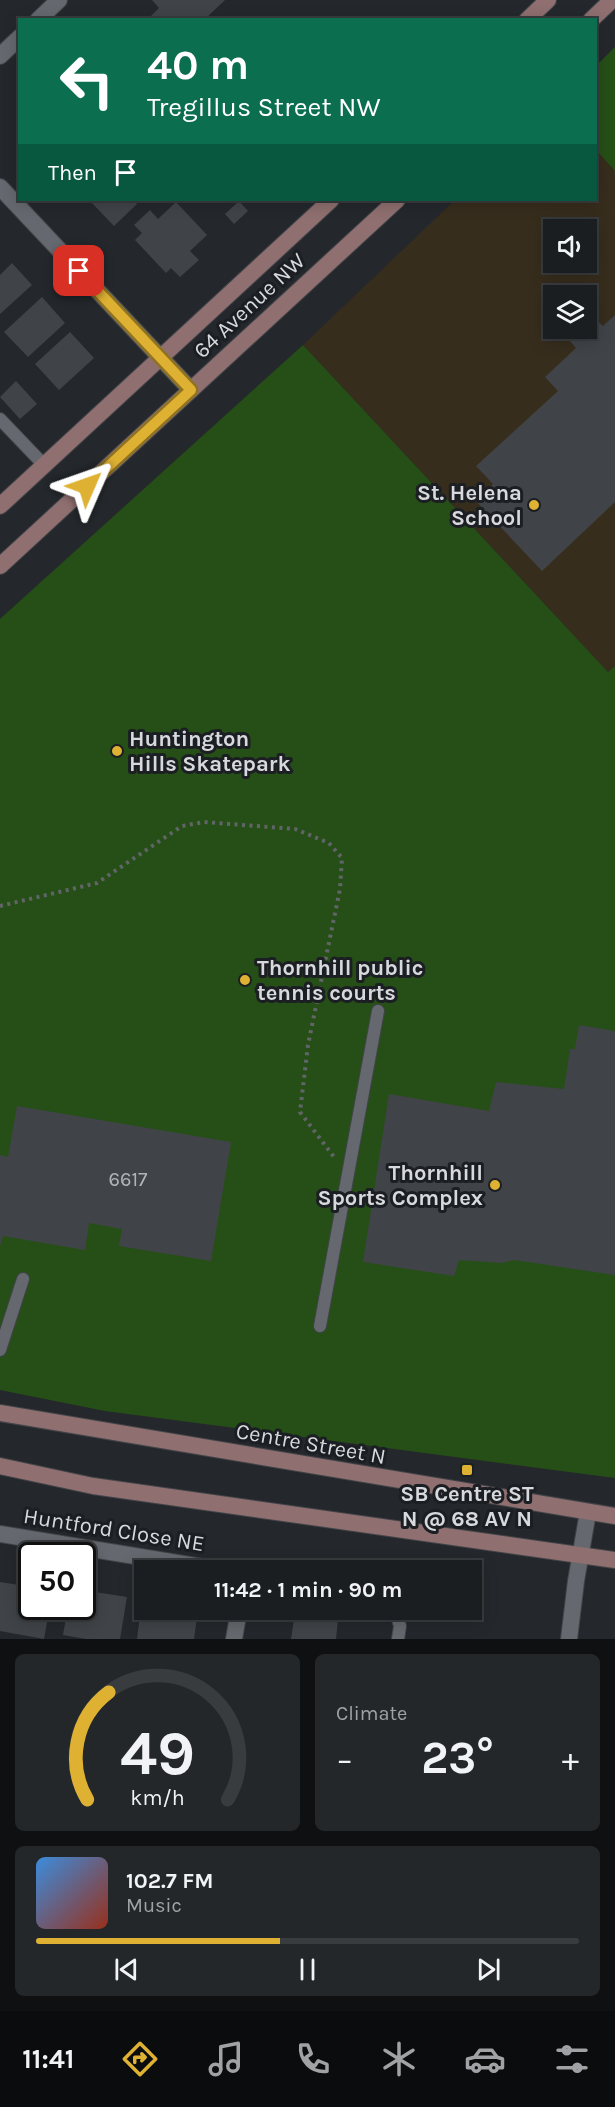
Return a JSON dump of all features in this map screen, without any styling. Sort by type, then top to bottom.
[{"type":"main road","points":[[529,18],[548,0]]},
{"type":"main road","points":[[593,18],[607,2]]},
{"type":"main road","name":"64 Avenue NW","points":[[0,506],[330,201]]},
{"type":"main road","name":"64 Avenue NW","points":[[0,567],[395,201]]},
{"type":"main road","name":"Centre Street N","points":[[0,1413],[615,1516]]},
{"type":"main road","points":[[0,1466],[93,1486],[615,1560]]},
{"type":"street","points":[[40,18],[52,2]]},
{"type":"street","points":[[0,56],[18,40]]},
{"type":"street","points":[[0,187],[191,390]]},
{"type":"street","points":[[569,1639],[588,1512]]},
{"type":"street","name":"Huntford Close NE","points":[[0,1534],[167,1560]]},
{"type":"street","points":[[234,1639],[237,1620]]},
{"type":"lane","points":[[0,419],[44,465]]},
{"type":"lane","points":[[320,1326],[346,1172],[378,1011]]},
{"type":"lane","points":[[0,1350],[23,1279]]},
{"type":"lane","points":[[398,1620],[400,1626],[398,1639]]},
{"type":"path","points":[[0,906],[97,883],[182,826],[204,822],[295,829],[329,843],[342,858],[340,889],[308,1045],[300,1112],[346,1172]]},
{"type":"shaded area","name":"St. Helena School","points":[[597,151],[615,171],[615,666],[608,672],[303,345],[454,201],[597,201]]},
{"type":"green space","points":[[615,47],[615,171],[597,151],[597,65]]},
{"type":"green space","points":[[303,345],[608,672],[615,666],[615,1478],[105,1411],[0,1390],[0,619]]},
{"type":"building","points":[[152,0],[225,0],[206,18],[149,18],[159,8]]},
{"type":"building","points":[[90,201],[135,201],[137,204],[114,226]]},
{"type":"building","points":[[239,201],[248,211],[234,224],[225,214]]},
{"type":"building","points":[[176,202],[207,235],[190,251],[199,260],[180,277],[171,268],[166,273],[135,240],[142,233],[134,225],[150,210],[158,219]]},
{"type":"building","points":[[12,263],[32,285],[0,314],[0,275]]},
{"type":"building","points":[[42,297],[65,323],[28,357],[4,332]]},
{"type":"building","points":[[615,315],[615,502],[542,571],[475,500],[493,484],[476,466],[558,391],[545,377],[576,348],[569,340],[597,339],[597,321],[603,326]]},
{"type":"building","points":[[70,332],[94,358],[59,390],[35,364]]},
{"type":"building","points":[[16,381],[37,404],[20,419],[0,397]]},
{"type":"building","name":"Thornhill Sports Complex","points":[[579,1025],[615,1031],[615,1275],[514,1260],[501,1263],[459,1260],[454,1276],[363,1262],[389,1094],[489,1111],[496,1082],[564,1089],[570,1049],[575,1049]]},
{"type":"building","points":[[17,1106],[231,1142],[211,1261],[119,1246],[122,1229],[89,1223],[85,1250],[3,1236],[0,1246],[0,1155],[8,1157]]},
{"type":"building","points":[[0,1582],[18,1585],[18,1620],[47,1620],[44,1639],[0,1631]]},
{"type":"building","points":[[96,1592],[127,1597],[120,1639],[86,1639],[63,1635],[66,1620],[96,1620]]},
{"type":"building","points":[[139,1620],[197,1620],[194,1639],[137,1639]]},
{"type":"building","points":[[294,1620],[338,1620],[336,1639],[291,1639]]},
{"type":"place","name":"St. Helena School","points":[[534,505]]},
{"type":"place","name":"Huntington Hills Skatepark","points":[[117,751]]},
{"type":"place","name":"Thornhill public tennis courts","points":[[245,980]]},
{"type":"place","name":"Thornhill Sports Complex","points":[[495,1185]]},
{"type":"place","name":"SB Centre ST N @ 68 AV N","points":[[467,1470]]},
{"type":"route","points":[[79,271],[191,390],[87,486]]}]
